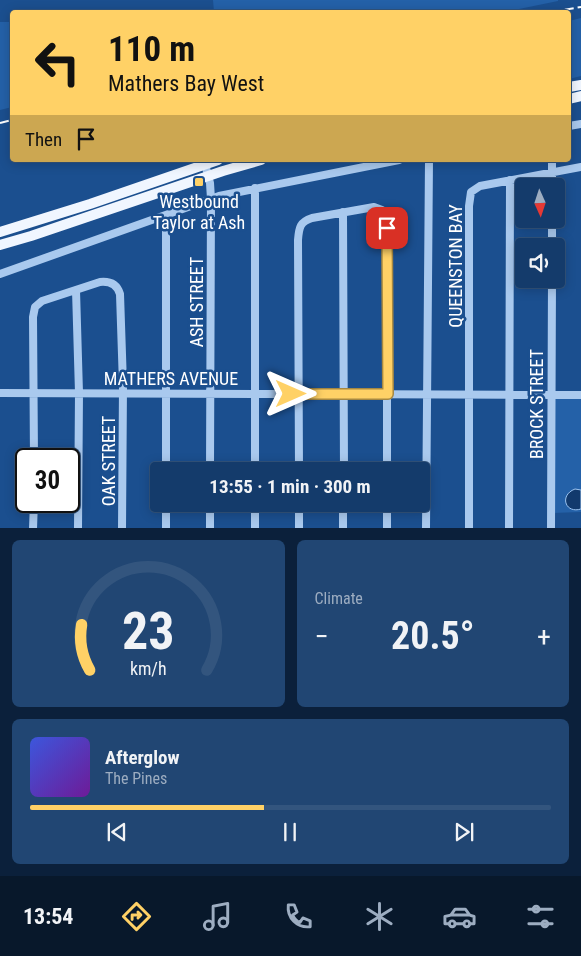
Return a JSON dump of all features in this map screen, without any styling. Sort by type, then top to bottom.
[{"type":"main road","points":[[0,232],[90,204],[205,162]]},
{"type":"main road","points":[[0,245],[254,162]]},
{"type":"street","name":"ASH STREET","points":[[205,162],[209,176],[211,199],[210,462]]},
{"type":"street","points":[[0,274],[211,199],[255,188],[389,162]]},
{"type":"street","points":[[426,528],[429,162]]},
{"type":"street","points":[[552,162],[552,178]]},
{"type":"street","name":"QUEENSTON BAY","points":[[469,394],[471,192],[475,188],[510,180],[581,167]]},
{"type":"street","points":[[509,528],[510,180]]},
{"type":"street","points":[[255,188],[255,462]]},
{"type":"street","points":[[299,462],[298,240],[300,225],[312,218],[374,207],[382,210],[387,220],[387,462]]},
{"type":"street","points":[[343,212],[344,462]]},
{"type":"street","points":[[166,216],[166,462]]},
{"type":"street","name":"OAK STREET","points":[[76,290],[100,282],[108,282],[119,290],[123,393],[122,528]]},
{"type":"street","name":"BROCK STREET","points":[[551,528],[552,288]]},
{"type":"street","points":[[34,448],[33,317],[35,307],[42,301],[76,290],[78,528]]},
{"type":"street","name":"MATHERS AVENUE","points":[[0,393],[581,395]]},
{"type":"street","points":[[469,394],[469,528]]},
{"type":"street","points":[[166,512],[166,528]]},
{"type":"street","points":[[210,512],[210,528]]},
{"type":"street","points":[[255,512],[255,528]]},
{"type":"street","points":[[299,512],[299,528]]},
{"type":"street","points":[[343,512],[343,528]]},
{"type":"street","points":[[387,512],[387,528]]},
{"type":"street","points":[[33,528],[34,513]]},
{"type":"shaded area","points":[[213,0],[558,0],[514,10],[214,10]]},
{"type":"shaded area","points":[[581,18],[581,76],[571,78],[571,20]]},
{"type":"shaded area","points":[[0,22],[10,22],[10,108],[0,110]]},
{"type":"shaded area","points":[[551,394],[581,395],[581,512],[552,513]]},
{"type":"shaded area","points":[[575,489],[581,490],[581,509],[575,510],[568,506],[566,499],[567,495]]},
{"type":"railway","points":[[564,10],[581,7]]},
{"type":"railway","points":[[0,123],[10,120]]},
{"type":"place","name":"Westbound Taylor at Ash","points":[[199,182]]},
{"type":"route","points":[[291,394],[388,394],[387,228]]}]
